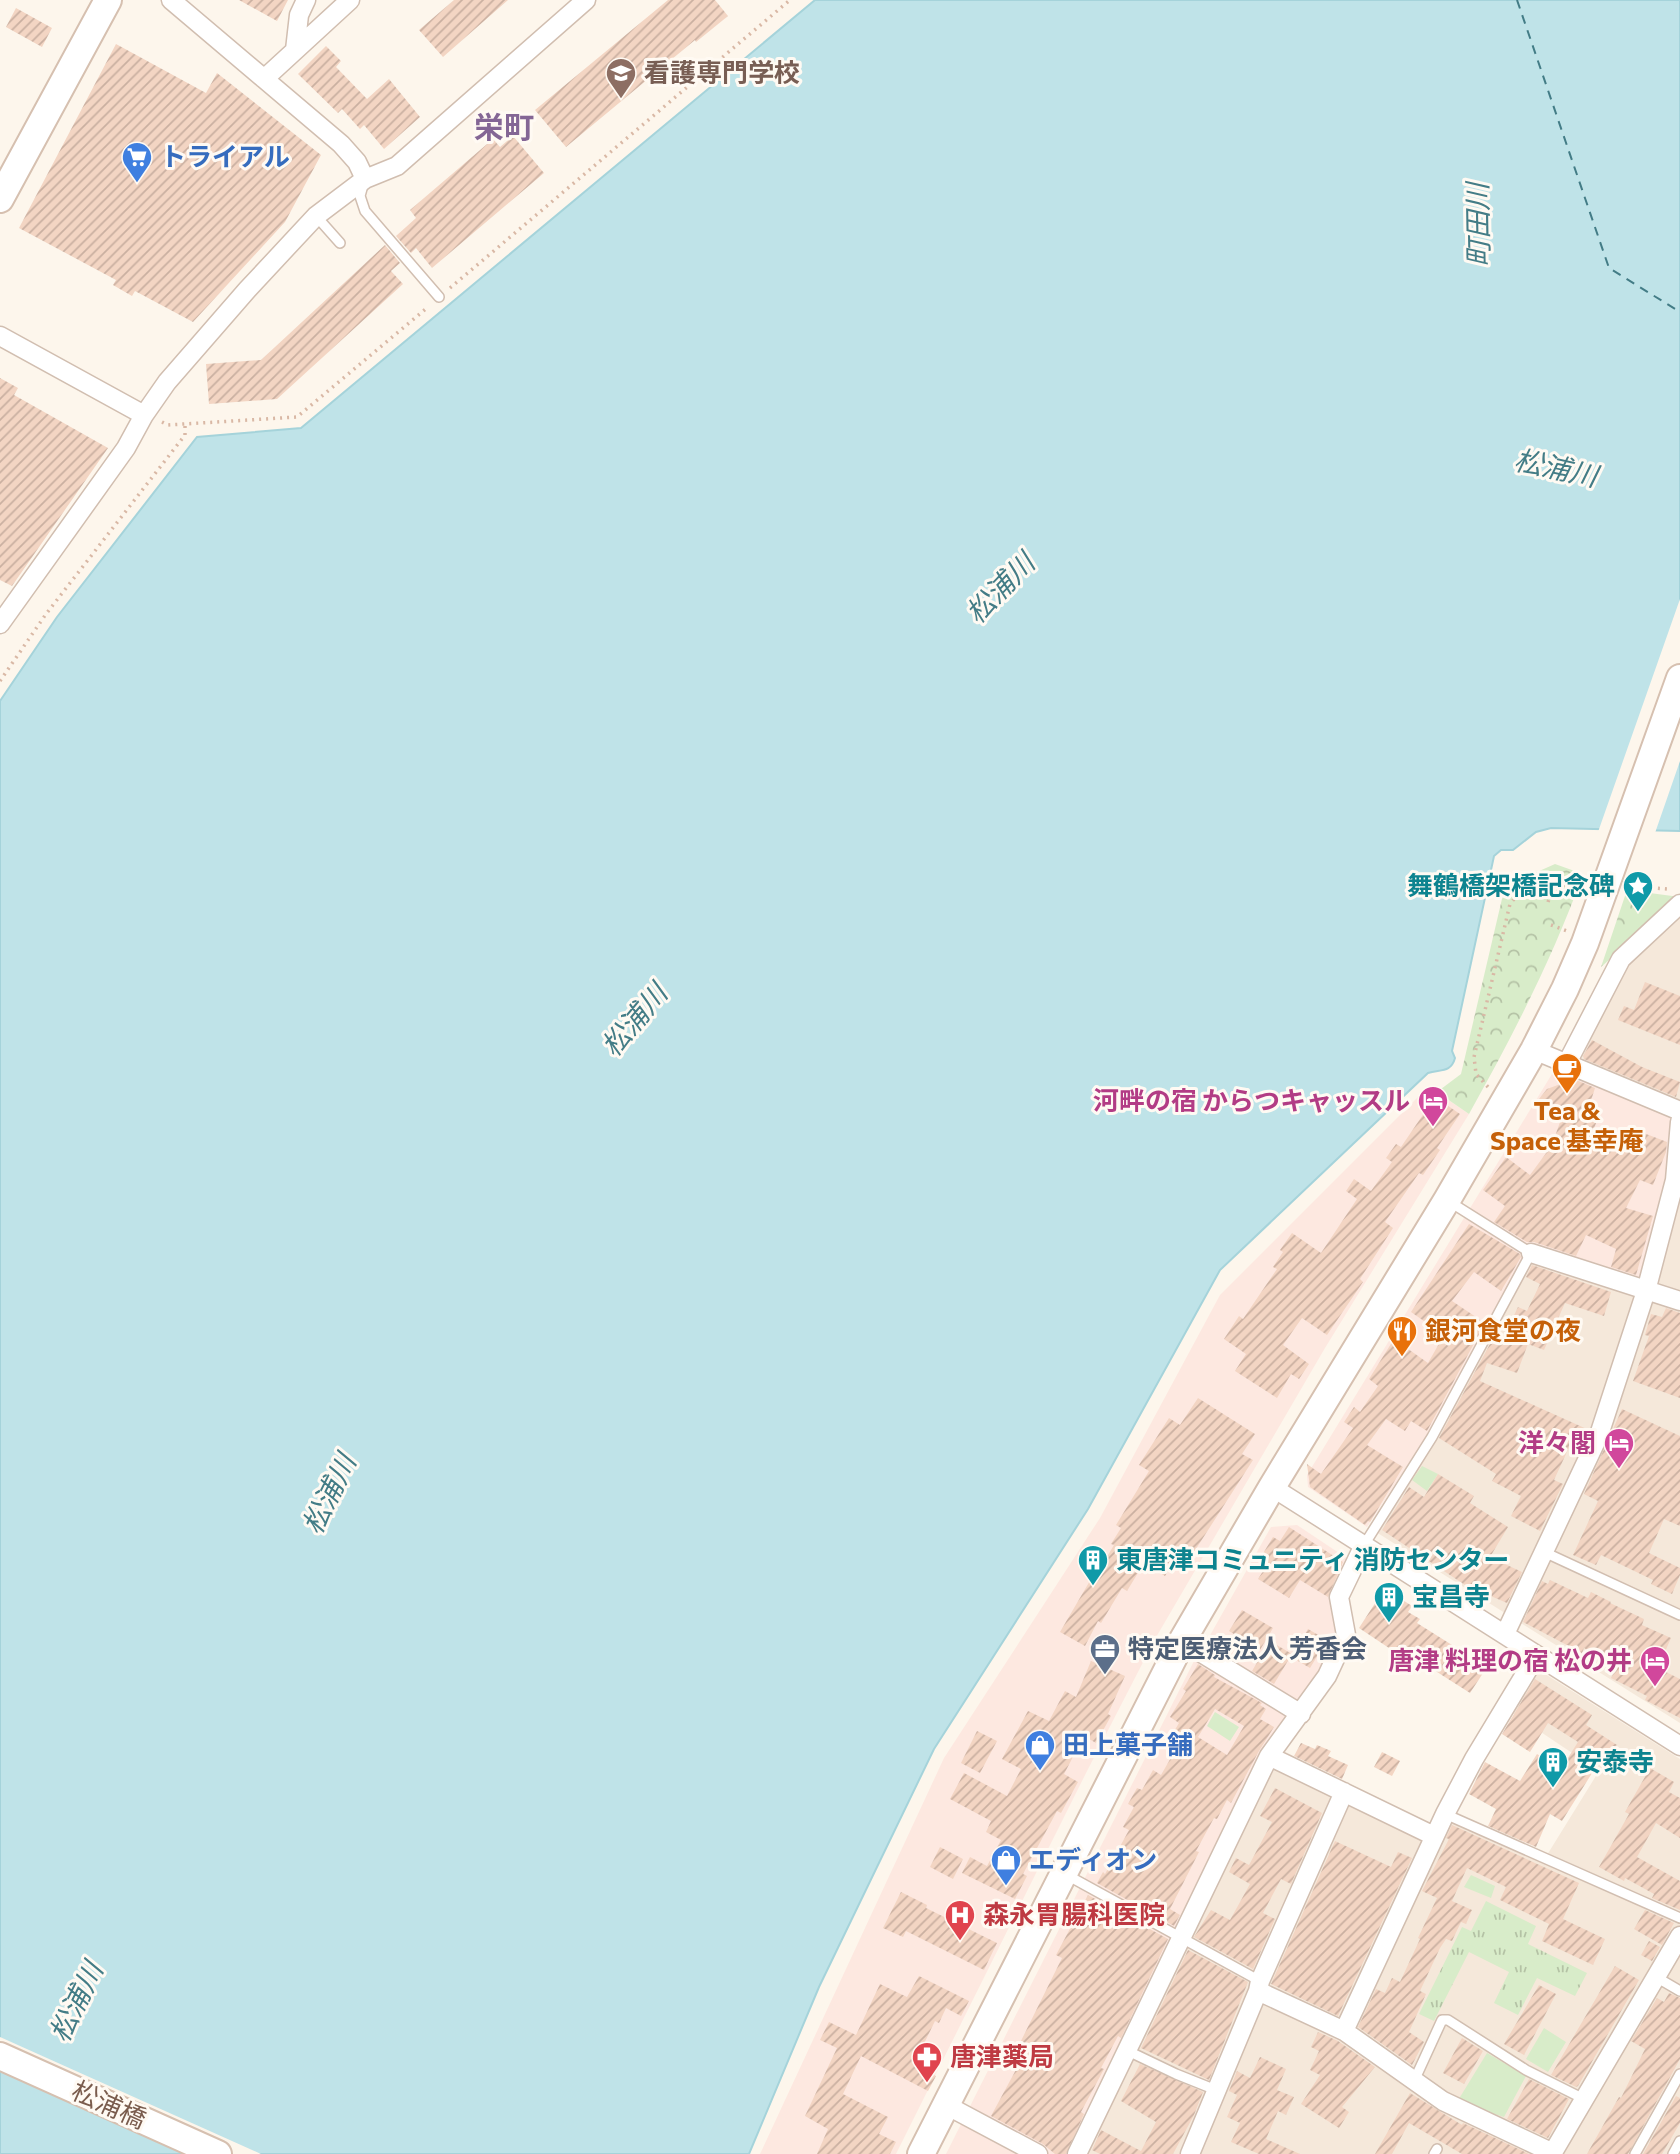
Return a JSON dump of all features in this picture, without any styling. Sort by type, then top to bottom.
[{"type":"street","points":[[0,199],[107,0]]},
{"type":"street","points":[[171,0],[341,144],[357,162],[365,179]]},
{"type":"street","points":[[295,50],[299,15],[306,0]]},
{"type":"street","points":[[264,79],[350,0]]},
{"type":"street","points":[[0,624],[126,448],[144,415],[185,361],[316,216],[365,179],[397,166],[586,0]]},
{"type":"street","points":[[0,336],[144,415]]},
{"type":"street","points":[[920,2154],[1182,1641],[1534,1050],[1575,966],[1601,878],[1680,678]]},
{"type":"street","points":[[1566,1065],[1621,960],[1675,897]]},
{"type":"street","points":[[1534,1050],[1680,1111]]},
{"type":"street","points":[[1505,1633],[1599,1436],[1646,1291],[1675,1180],[1680,1122]]},
{"type":"street","points":[[1531,1253],[1680,1301]]},
{"type":"street","points":[[1272,1487],[1680,1746]]},
{"type":"street","points":[[1077,2154],[1269,1756],[1327,1676],[1346,1635],[1339,1597],[1364,1545]]},
{"type":"street","points":[[1182,1641],[1301,1714]]},
{"type":"street","points":[[1344,2031],[1445,1814],[1474,1759],[1536,1656]]},
{"type":"street","points":[[1269,1756],[1434,1836]]},
{"type":"street","points":[[1190,2154],[1259,1986],[1344,1792]]},
{"type":"street","points":[[1259,1986],[1344,2031],[1443,2101],[1552,2154],[1680,1936]]},
{"type":"street","name":"松浦橋","points":[[0,2056],[218,2154]]},
{"type":"street","points":[[946,2105],[1038,2154]]},
{"type":"lane","points":[[365,179],[360,196],[365,211],[439,297]]},
{"type":"lane","points":[[316,216],[340,243]]},
{"type":"lane","points":[[1364,1545],[1432,1437],[1531,1253],[1447,1200]]},
{"type":"lane","points":[[1544,1552],[1680,1615]]},
{"type":"lane","points":[[1445,1814],[1680,1919]]},
{"type":"lane","points":[[1064,1874],[1182,1939],[1259,1986]]},
{"type":"lane","points":[[1656,1976],[1680,1991]]},
{"type":"lane","points":[[1414,2081],[1442,2020],[1448,2020],[1526,2070],[1584,2099]]},
{"type":"lane","points":[[1128,2051],[1216,2090]]},
{"type":"lane","points":[[1634,2154],[1678,2080]]},
{"type":"lane","points":[[1673,2154],[1680,2141]]},
{"type":"path","points":[[144,415],[168,425],[297,417],[790,0]]},
{"type":"path","points":[[0,681],[46,614],[185,435],[185,424]]},
{"type":"path","points":[[1489,1088],[1476,1074],[1474,1057],[1506,918],[1510,904],[1519,892],[1538,883],[1601,878],[1675,897]]},
{"type":"path","points":[[1548,902],[1555,883]]},
{"type":"path","points":[[1551,925],[1569,932]]},
{"type":"shaded area","points":[[1680,911],[1678,1103],[1584,1063],[1581,1054],[1631,958]]},
{"type":"shaded area","points":[[1555,1069],[1673,1114],[1668,1178],[1639,1285],[1530,1248],[1428,1434],[1367,1527],[1308,1487],[1307,1475]]},
{"type":"shaded area","points":[[1423,1092],[1437,1092],[1469,1114],[1325,1348],[1155,1639],[896,2154],[760,2154],[944,1758],[1100,1518],[1220,1295]]},
{"type":"shaded area","points":[[1680,1183],[1680,1296],[1654,1288]]},
{"type":"shaded area","points":[[1531,1258],[1680,1308],[1680,1723],[1376,1532]]},
{"type":"shaded area","points":[[1297,1525],[1351,1561],[1338,1642],[1299,1704],[1204,1646],[1271,1527]]},
{"type":"shaded area","points":[[1195,1659],[1290,1719],[1070,2154],[946,2154]]},
{"type":"shaded area","points":[[1534,1667],[1680,1759],[1680,1926],[1546,2154],[1084,2154],[1272,1763],[1437,1840],[1451,1811],[1547,1855],[1599,1771],[1508,1710]]},
{"type":"shaded area","points":[[1680,1948],[1680,2154],[1561,2154]]},
{"type":"green space","points":[[1555,864],[1583,874],[1531,997],[1469,1114],[1437,1092],[1461,1074],[1505,886]]},
{"type":"green space","points":[[1627,890],[1680,897],[1601,967]]},
{"type":"green space","points":[[1422,1466],[1438,1474],[1427,1491],[1412,1480]]},
{"type":"green space","points":[[1215,1712],[1239,1727],[1230,1741],[1207,1726]]},
{"type":"green space","points":[[1471,1875],[1495,1886],[1491,1898],[1464,1887]]},
{"type":"green space","points":[[1486,1901],[1536,1926],[1528,1944],[1587,1973],[1575,1996],[1537,1978],[1518,2015],[1494,2003],[1509,1972],[1469,1952],[1434,2021],[1419,2014],[1462,1927],[1471,1931]]},
{"type":"green space","points":[[1544,2028],[1566,2042],[1548,2072],[1526,2059]]},
{"type":"green space","points":[[1487,2053],[1526,2076],[1504,2117],[1457,2102]]},
{"type":"water","points":[[815,0],[1680,0],[1680,831],[1551,828],[1536,832],[1513,850],[1501,850],[1494,856],[1452,1051],[1455,1058],[1453,1063],[1444,1070],[1428,1073],[1220,1270],[1088,1509],[934,1749],[819,1987],[749,2154],[0,2154],[0,701],[57,617],[197,437],[301,428]]},
{"type":"pier","points":[[1680,599],[1680,761],[1655,833],[1598,832]]},
{"type":"pier","points":[[0,2037],[261,2154],[189,2154],[0,2069]]},
{"type":"building","points":[[239,0],[288,0],[277,21]]},
{"type":"building","points":[[454,0],[508,0],[443,57],[419,30]]},
{"type":"building","points":[[668,0],[715,0],[728,16],[566,147],[535,110]]},
{"type":"building","points":[[16,8],[52,28],[42,47],[6,27]]},
{"type":"building","points":[[116,44],[206,93],[217,73],[321,155],[285,222],[193,322],[135,291],[132,296],[113,285],[116,280],[19,228]]},
{"type":"building","points":[[326,46],[341,61],[336,67],[367,99],[389,79],[420,117],[384,149],[364,125],[360,129],[342,109],[338,113],[298,74]]},
{"type":"building","points":[[513,136],[544,173],[432,268],[416,248],[411,253],[396,236],[416,218],[410,210],[493,139],[500,147]]},
{"type":"building","points":[[385,245],[400,263],[391,271],[403,284],[277,399],[209,404],[206,364],[261,360]]},
{"type":"building","points":[[0,378],[18,388],[14,395],[108,448],[12,586],[0,580]]},
{"type":"building","points":[[1645,982],[1680,996],[1680,1045],[1618,1020],[1624,1006],[1634,1010]]},
{"type":"building","points":[[1592,1040],[1642,1067],[1680,1082],[1676,1097],[1584,1059]]},
{"type":"building","points":[[1574,1079],[1595,1088],[1587,1113],[1598,1117],[1591,1138],[1619,1150],[1628,1127],[1667,1142],[1666,1152],[1653,1185],[1640,1180],[1626,1208],[1653,1216],[1636,1275],[1611,1267],[1616,1249],[1586,1235],[1576,1256],[1527,1242],[1494,1222],[1505,1206],[1483,1190],[1506,1157],[1530,1175],[1552,1145],[1560,1122],[1535,1104],[1547,1089]]},
{"type":"building","points":[[1435,1097],[1460,1114],[1423,1175],[1419,1173],[1385,1222],[1393,1228],[1360,1279],[1363,1282],[1327,1335],[1302,1318],[1283,1345],[1309,1364],[1299,1379],[1291,1374],[1277,1398],[1235,1371],[1246,1354],[1224,1339],[1239,1316],[1243,1319],[1277,1269],[1273,1267],[1283,1252],[1280,1250],[1292,1233],[1321,1253],[1357,1199],[1346,1191],[1354,1179],[1371,1191],[1392,1162],[1386,1158],[1396,1144],[1401,1147]]},
{"type":"building","points":[[1469,1224],[1521,1257],[1501,1291],[1474,1272],[1452,1301],[1485,1323],[1427,1431],[1411,1421],[1405,1431],[1386,1419],[1367,1445],[1403,1467],[1370,1522],[1365,1525],[1310,1487],[1307,1464],[1321,1474],[1353,1428],[1344,1422],[1354,1407],[1360,1412],[1378,1386],[1369,1379],[1394,1339],[1428,1363],[1444,1335],[1411,1312]]},
{"type":"building","points":[[1532,1265],[1611,1292],[1604,1316],[1565,1303],[1544,1350],[1528,1344],[1517,1373],[1487,1363],[1480,1381],[1589,1430],[1582,1445],[1572,1441],[1554,1480],[1563,1484],[1540,1531],[1511,1516],[1521,1496],[1492,1481],[1496,1474],[1439,1438],[1497,1331],[1504,1336],[1518,1307],[1527,1311],[1540,1284],[1526,1277]]},
{"type":"building","points":[[1666,1308],[1680,1313],[1680,1398],[1633,1381],[1649,1336],[1645,1335],[1651,1314],[1662,1317]]},
{"type":"building","points":[[1198,1398],[1255,1434],[1242,1454],[1253,1460],[1194,1552],[1184,1546],[1165,1576],[1144,1563],[1127,1591],[1122,1588],[1101,1623],[1098,1621],[1085,1646],[1060,1632],[1114,1545],[1111,1544],[1121,1528],[1116,1525],[1149,1471],[1139,1465],[1169,1418],[1180,1425]]},
{"type":"building","points":[[1622,1409],[1680,1436],[1680,1526],[1664,1519],[1649,1553],[1680,1568],[1672,1594],[1651,1584],[1653,1580],[1601,1555],[1596,1565],[1573,1555],[1598,1501],[1584,1494]]},
{"type":"building","points":[[1438,1474],[1474,1496],[1470,1503],[1508,1527],[1490,1557],[1522,1572],[1507,1603],[1465,1585],[1382,1530],[1409,1487],[1424,1497]]},
{"type":"building","points":[[1289,1527],[1343,1562],[1328,1597],[1300,1580],[1289,1598],[1258,1579],[1267,1565],[1259,1560],[1273,1537],[1280,1541]]},
{"type":"building","points":[[1550,1580],[1588,1598],[1591,1592],[1644,1619],[1642,1625],[1671,1638],[1658,1668],[1680,1679],[1680,1718],[1645,1700],[1647,1696],[1611,1678],[1617,1666],[1584,1648],[1582,1653],[1523,1622],[1542,1581],[1548,1584]]},
{"type":"building","points":[[1381,1594],[1392,1601],[1395,1595],[1412,1606],[1408,1612],[1420,1619],[1417,1623],[1487,1667],[1470,1693],[1401,1649],[1398,1654],[1359,1628]]},
{"type":"building","points":[[1242,1610],[1273,1628],[1260,1650],[1229,1631]]},
{"type":"building","points":[[1308,1629],[1327,1640],[1310,1668],[1291,1657]]},
{"type":"building","points":[[1270,1641],[1292,1654],[1274,1684],[1252,1671]]},
{"type":"building","points":[[1091,1661],[1125,1676],[1108,1714],[1111,1716],[1096,1743],[1084,1736],[1064,1774],[1078,1782],[1061,1813],[1057,1811],[1023,1874],[1027,1876],[1015,1899],[962,1873],[970,1857],[987,1866],[1001,1840],[986,1832],[991,1821],[950,1799],[964,1773],[1007,1796],[1021,1769],[1002,1759],[1028,1711],[1049,1721],[1065,1691],[1076,1697]]},
{"type":"building","points":[[1198,1664],[1215,1675],[1214,1677],[1262,1703],[1260,1705],[1266,1709],[1260,1719],[1274,1727],[1231,1803],[1227,1800],[1196,1851],[1199,1852],[1170,1909],[1180,1915],[1174,1926],[1097,1883],[1103,1872],[1105,1874],[1129,1830],[1123,1827],[1134,1807],[1128,1804],[1137,1788],[1142,1790],[1153,1770],[1161,1775],[1176,1749],[1167,1743],[1179,1723],[1170,1717],[1186,1691],[1183,1689]],"holes":[[[1215,1709],[1244,1726],[1227,1755],[1198,1737]]]},
{"type":"building","points":[[1535,1679],[1592,1715],[1586,1725],[1617,1745],[1604,1765],[1599,1762],[1562,1821],[1550,1814],[1536,1847],[1488,1826],[1496,1809],[1469,1794],[1485,1762],[1520,1781],[1537,1754],[1561,1769],[1578,1742],[1548,1723],[1530,1752],[1502,1734]]},
{"type":"building","points":[[977,1731],[997,1741],[980,1773],[961,1763]]},
{"type":"building","points":[[1301,1743],[1315,1749],[1317,1745],[1331,1751],[1328,1756],[1348,1765],[1342,1779],[1294,1756]]},
{"type":"building","points":[[1382,1752],[1400,1761],[1392,1776],[1374,1767]]},
{"type":"building","points":[[1650,1768],[1674,1782],[1669,1792],[1680,1798],[1680,1838],[1656,1823],[1637,1857],[1680,1881],[1680,1910],[1652,1898],[1654,1894],[1599,1867],[1629,1814],[1625,1812]]},
{"type":"building","points":[[1275,1788],[1322,1813],[1291,1884],[1281,1879],[1263,1913],[1275,1919],[1253,1969],[1194,1937],[1211,1910],[1230,1920],[1250,1884],[1229,1872],[1236,1858],[1249,1865],[1272,1822],[1260,1816]]},
{"type":"building","points":[[1452,1825],[1579,1883],[1563,1919],[1605,1939],[1593,1965],[1542,1941],[1549,1924],[1500,1900],[1506,1887],[1467,1868],[1452,1901],[1472,1910],[1466,1924],[1461,1922],[1452,1941],[1446,1939],[1440,1948],[1420,1991],[1426,1994],[1409,2032],[1424,2042],[1412,2065],[1358,2027],[1376,1989],[1385,1993],[1392,1978],[1400,1982],[1437,1898],[1422,1891],[1449,1839],[1446,1838]]},
{"type":"building","points":[[1335,1841],[1391,1867],[1398,1852],[1412,1858],[1338,2016],[1271,1984]]},
{"type":"building","points":[[940,1847],[963,1859],[953,1879],[930,1867]]},
{"type":"building","points":[[901,1892],[927,1905],[926,1908],[997,1943],[984,1970],[906,1931],[903,1937],[883,1928]]},
{"type":"building","points":[[1088,1895],[1168,1939],[1121,2038],[1118,2036],[1101,2068],[1104,2069],[1081,2112],[1084,2114],[1066,2154],[1055,2154],[1043,2144],[991,2116],[1024,2055],[1016,2051],[1062,1958],[1056,1955]]},
{"type":"building","points":[[1645,1910],[1674,1923],[1662,1945],[1634,1929]]},
{"type":"building","points":[[1649,1941],[1660,1947],[1652,1961],[1641,1955]]},
{"type":"building","points":[[1188,1950],[1248,1982],[1209,2080],[1141,2048]]},
{"type":"building","points":[[1615,1966],[1639,1980],[1576,2087],[1551,2075]]},
{"type":"building","points":[[919,1976],[969,2001],[961,2016],[946,2008],[939,2023],[935,2021],[914,2064],[936,2076],[928,2091],[861,2056],[843,2094],[888,2117],[879,2134],[896,2142],[890,2154],[817,2154],[828,2129],[805,2116],[837,2048],[820,2040],[829,2022],[856,2035],[880,1984],[907,1997]]},
{"type":"building","points":[[1539,1985],[1556,1994],[1524,2055],[1504,2044]]},
{"type":"building","points":[[1669,1993],[1680,1998],[1680,2059],[1628,2154],[1587,2154],[1619,2097],[1621,2098],[1645,2049],[1631,2041],[1657,1998],[1664,2002]]},
{"type":"building","points":[[1318,2032],[1338,2041],[1375,2067],[1342,2107],[1349,2112],[1339,2128],[1301,2104],[1320,2075],[1310,2070],[1319,2051],[1311,2047]]},
{"type":"building","points":[[1462,2038],[1483,2051],[1464,2084],[1443,2073]]},
{"type":"building","points":[[1260,2057],[1286,2069],[1277,2090],[1294,2097],[1286,2115],[1278,2111],[1266,2139],[1300,2154],[1259,2154],[1231,2142],[1240,2123],[1227,2117],[1237,2095],[1229,2091],[1237,2071],[1250,2078]]},
{"type":"building","points":[[1140,2064],[1203,2092],[1173,2154],[1100,2154],[1092,2150],[1101,2130],[1141,2151],[1156,2122],[1121,2101]]},
{"type":"building","points":[[1529,2079],[1569,2099],[1548,2138],[1507,2119]]},
{"type":"building","points":[[1410,2093],[1462,2125],[1463,2123],[1529,2154],[1462,2154],[1409,2123],[1392,2154],[1375,2154]]},
{"type":"building","points":[[1676,2096],[1680,2098],[1680,2123],[1662,2154],[1643,2154]]},
{"type":"ferry route","points":[[1517,0],[1609,268],[1680,312]]},
{"type":"place","name":"看護専門学校","points":[[621,100]]},
{"type":"place","name":"トライアル","points":[[137,184]]},
{"type":"place","name":"舞鶴橋架橋記念碑","points":[[1638,913]]},
{"type":"place","name":"Tea & Space 基幸庵","points":[[1567,1095]]},
{"type":"place","name":"河畔の宿 からつキャッスル","points":[[1433,1128]]},
{"type":"place","name":"銀河食堂の夜","points":[[1402,1358]]},
{"type":"place","name":"洋々閣","points":[[1619,1470]]},
{"type":"place","name":"東唐津コミュニティ 消防センター","points":[[1093,1587]]},
{"type":"place","name":"宝昌寺","points":[[1389,1624]]},
{"type":"place","name":"特定医療法人 芳香会","points":[[1105,1676]]},
{"type":"place","name":"唐津 料理の宿 松の井","points":[[1655,1688]]},
{"type":"place","name":"田上菓子舗","points":[[1040,1772]]},
{"type":"place","name":"安泰寺","points":[[1553,1789]]},
{"type":"place","name":"エディオン","points":[[1006,1887]]},
{"type":"place","name":"森永胃腸科医院","points":[[960,1942]]},
{"type":"place","name":"唐津薬局","points":[[927,2084]]},
{"type":"district","name":"栄町","points":[[504,128]]},
{"type":"water label","name":"町田川","points":[[1478,225]]},
{"type":"water label","name":"松浦川","points":[[1556,468]]},
{"type":"water label","name":"松浦川","points":[[1000,588]]},
{"type":"water label","name":"松浦川","points":[[634,1020]]},
{"type":"water label","name":"松浦川","points":[[329,1494]]},
{"type":"water label","name":"松浦川","points":[[76,2002]]}]
